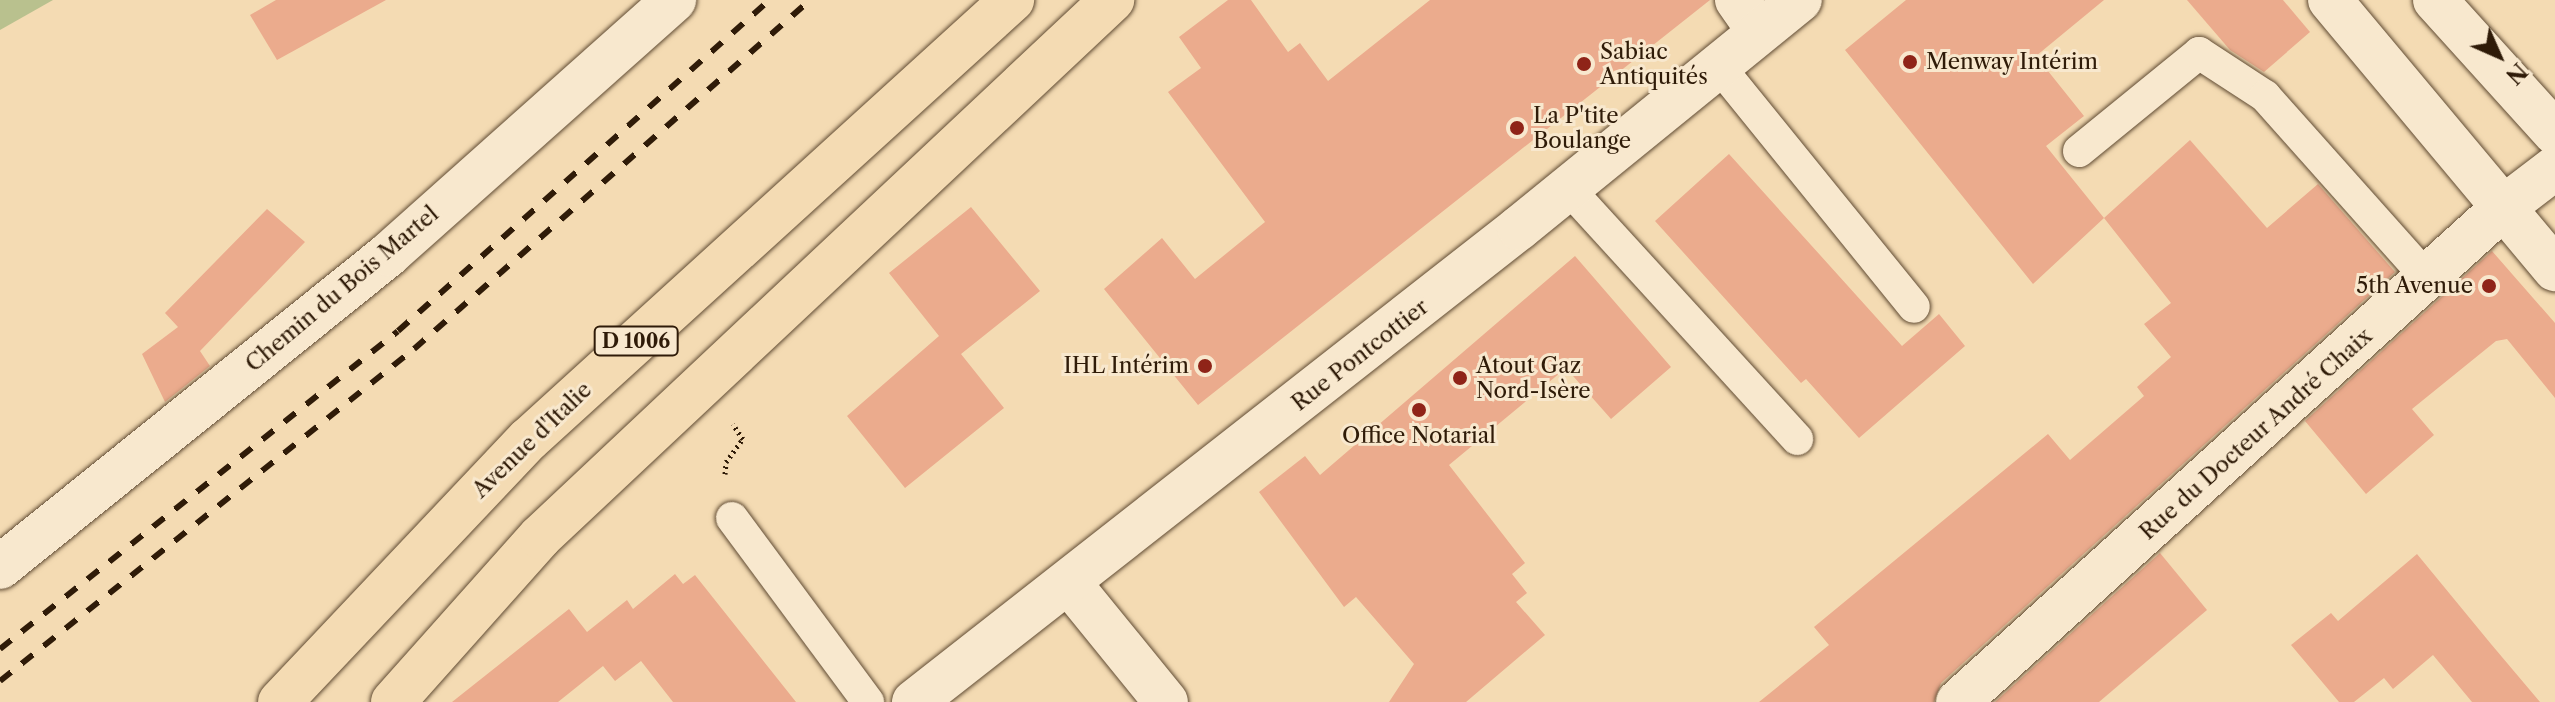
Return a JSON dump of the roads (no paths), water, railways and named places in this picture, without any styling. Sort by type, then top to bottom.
[{"type":"main road","name":"Avenue d'Italie","points":[[280,702],[529,439],[1012,0]]},
{"type":"main road","points":[[393,702],[540,537],[1112,0]]},
{"type":"street","name":"Chemin du Bois Martel","points":[[0,567],[389,254],[674,0]]},
{"type":"street","name":"Rue Pontcottier","points":[[914,702],[1070,584],[1718,65],[1748,16],[1800,0]]},
{"type":"street","points":[[2330,0],[2555,269]]},
{"type":"street","points":[[2435,0],[2555,133]]},
{"type":"street","name":"Rue du Docteur André Chaix","points":[[1958,702],[2504,207],[2555,168]]},
{"type":"street","points":[[1070,584],[1166,702]]},
{"type":"lane","points":[[2079,151],[2199,53],[2265,96],[2428,279]]},
{"type":"lane","points":[[1718,65],[1914,307]]},
{"type":"lane","points":[[1568,188],[1797,439]]},
{"type":"lane","points":[[732,518],[868,702]]},
{"type":"railway","points":[[0,649],[398,331],[769,0]]},
{"type":"railway","points":[[0,681],[414,349],[810,0]]},
{"type":"place","name":"Menway Intérim","points":[[1910,62]]},
{"type":"place","name":"Sabiac Antiquités","points":[[1584,64]]},
{"type":"place","name":"La P'tite Boulange","points":[[1517,128]]},
{"type":"place","name":"5th Avenue","points":[[2489,286]]},
{"type":"place","name":"IHL Intérim","points":[[1205,366]]},
{"type":"place","name":"Atout Gaz Nord-Isère","points":[[1460,378]]},
{"type":"place","name":"Office Notarial","points":[[1419,410]]}]
